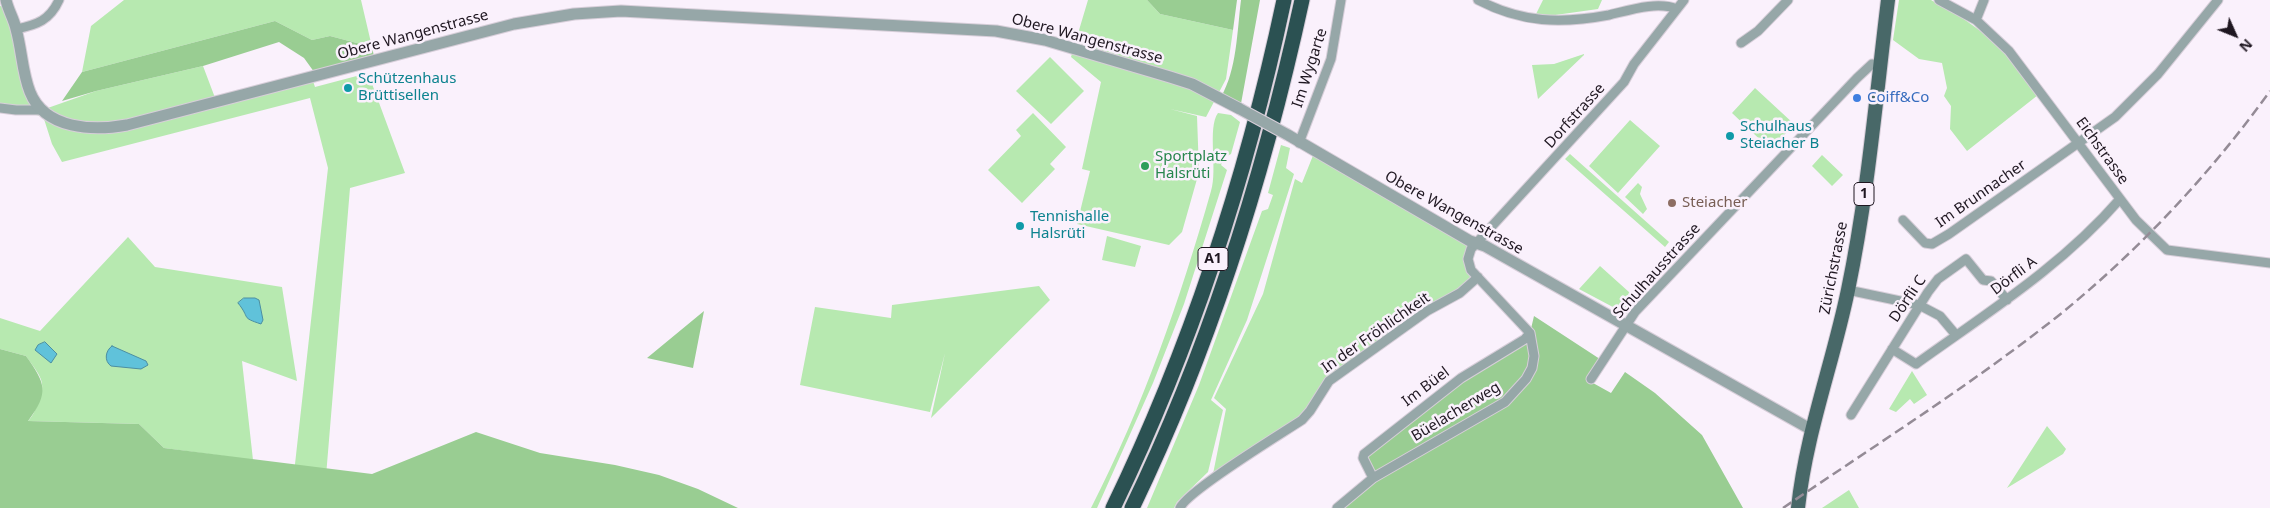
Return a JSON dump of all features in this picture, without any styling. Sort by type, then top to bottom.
[{"type":"highway","name":"A1","points":[[1113,508],[1156,411],[1213,260],[1251,134],[1284,0]]},
{"type":"highway","name":"A1","points":[[1132,508],[1173,417],[1224,284],[1264,157],[1302,0]]},
{"type":"main road","name":"Zürichstrasse","points":[[1798,508],[1812,430],[1848,290],[1872,140],[1888,0]]},
{"type":"street","points":[[6,0],[16,29],[30,92],[42,110]]},
{"type":"street","points":[[16,29],[42,22],[55,9],[59,0]]},
{"type":"street","name":"Im Wygarte","points":[[1299,143],[1331,59],[1341,0]]},
{"type":"street","points":[[1478,0],[1516,17],[1542,20],[1591,17],[1666,5],[1677,9]]},
{"type":"street","name":"Dorfstrasse","points":[[1476,243],[1624,82],[1634,64],[1684,0]]},
{"type":"street","points":[[1742,43],[1758,31],[1788,0]]},
{"type":"street","name":"Eichstrasse","points":[[1939,0],[1976,20],[2013,55],[2136,220],[2167,250],[2270,263]]},
{"type":"street","points":[[1976,20],[1984,0]]},
{"type":"street","name":"Im Brunnacher","points":[[1903,220],[1925,244],[1932,244],[2078,143],[2115,117],[2156,77],[2218,0]]},
{"type":"street","name":"Obere Wangenstrasse","points":[[42,110],[55,118],[78,127],[108,129],[514,24],[566,15],[621,11],[852,22],[996,31],[1022,35],[1120,61],[1192,84],[1240,108],[1470,241],[1812,430]]},
{"type":"street","name":"Schulhausstrasse","points":[[1591,379],[1625,326],[1857,78],[1872,64],[1880,64]]},
{"type":"street","points":[[0,108],[42,110]]},
{"type":"street","name":"Dörfli A","points":[[1892,349],[1916,364],[2007,300],[2057,261],[2120,199]]},
{"type":"street","points":[[1476,243],[1470,249],[1468,259],[1471,270],[1530,333]]},
{"type":"street","name":"Dörfli C","points":[[1852,415],[1919,305],[1938,279],[1966,259],[1983,280],[1991,281],[2007,300]]},
{"type":"street","name":"In der Fröhlichkeit","points":[[1180,508],[1182,502],[1208,483],[1302,420],[1329,381],[1427,312],[1460,293],[1478,277]]},
{"type":"street","points":[[1848,290],[1919,305],[1940,316],[1956,335]]},
{"type":"street","name":"Im Büel","points":[[1373,478],[1362,458],[1364,454],[1456,381],[1525,340],[1530,333]]},
{"type":"street","name":"Büelacherweg","points":[[1337,508],[1373,478],[1505,402],[1517,391],[1532,368],[1533,350],[1530,333]]},
{"type":"green space","points":[[124,0],[361,0],[372,47],[330,36],[312,40],[275,21],[82,72],[91,26]]},
{"type":"green space","points":[[1088,0],[1147,0],[1160,14],[1233,30],[1226,79],[1206,117],[1170,109],[1197,116],[1199,172],[1182,232],[1169,245],[1077,224],[1090,171],[1082,169],[1101,82],[1071,57]]},
{"type":"green space","points":[[1147,0],[1237,0],[1233,30],[1160,14]]},
{"type":"green space","points":[[1241,0],[1260,0],[1240,109],[1221,97],[1233,62]]},
{"type":"green space","points":[[1543,0],[1602,0],[1598,9],[1534,18]]},
{"type":"green space","points":[[1899,0],[1931,0],[1961,17],[1986,35],[2007,55],[2038,95],[1967,151],[1950,129],[1951,106],[1944,96],[1947,88],[1942,63],[1919,59],[1893,40]]},
{"type":"green space","points":[[0,6],[8,7],[25,76],[42,110],[96,91],[203,66],[217,103],[108,129],[0,108]]},
{"type":"green space","points":[[275,21],[312,40],[330,36],[372,47],[375,61],[317,76],[304,58],[279,42],[203,66],[96,91],[62,101],[82,72]]},
{"type":"green space","points":[[1584,54],[1538,99],[1532,65],[1554,64]]},
{"type":"green space","points":[[1050,57],[1084,91],[1051,124],[1016,91]]},
{"type":"green space","points":[[368,73],[405,173],[350,188],[326,476],[294,473],[328,168],[310,98],[62,162],[52,144],[44,119],[89,133],[128,130],[313,81],[315,87]]},
{"type":"green space","points":[[1755,88],[1794,124],[1771,150],[1732,113]]},
{"type":"green space","points":[[1033,113],[1066,147],[1050,164],[1055,169],[1022,203],[988,170],[1021,136],[1016,130]]},
{"type":"green space","points":[[1218,113],[1231,115],[1240,122],[1231,154],[1225,157],[1221,165],[1227,170],[1184,304],[1153,383],[1097,508],[1091,508],[1144,392],[1173,313],[1211,191],[1214,172],[1213,128]]},
{"type":"green space","points":[[1630,120],[1660,146],[1618,193],[1589,166]]},
{"type":"green space","points":[[1281,145],[1290,148],[1286,168],[1294,174],[1247,320],[1211,400],[1223,410],[1208,472],[1177,502],[1174,508],[1147,508],[1199,385],[1262,211],[1268,209],[1273,195],[1268,193]]},
{"type":"green space","points":[[1314,153],[1469,241],[1468,259],[1478,277],[1329,381],[1310,411],[1213,474],[1226,409],[1214,398],[1263,294],[1295,179],[1302,183]]},
{"type":"green space","points":[[1570,154],[1669,242],[1665,247],[1565,159]]},
{"type":"green space","points":[[1822,155],[1843,175],[1832,186],[1812,166]]},
{"type":"green space","points":[[1638,183],[1642,187],[1640,194],[1647,209],[1643,214],[1625,197]]},
{"type":"green space","points":[[1107,236],[1141,246],[1135,267],[1102,260]]},
{"type":"green space","points":[[128,237],[155,267],[282,287],[297,381],[242,361],[253,460],[164,448],[139,424],[28,421],[34,413],[41,396],[41,379],[26,356],[0,349],[0,318],[40,331]]},
{"type":"green space","points":[[1600,266],[1639,301],[1626,314],[1579,289]]},
{"type":"green space","points":[[1039,286],[1050,300],[931,418],[945,353],[930,412],[800,385],[815,307],[891,318],[892,305]]},
{"type":"green space","points":[[704,311],[693,368],[647,358]]},
{"type":"green space","points":[[1534,316],[1606,363],[1593,383],[1611,393],[1625,372],[1655,393],[1702,435],[1743,508],[1337,508],[1373,478],[1364,454],[1530,333]]},
{"type":"green space","points":[[0,349],[26,356],[41,381],[42,395],[40,402],[28,421],[139,424],[164,448],[372,474],[476,432],[540,453],[615,465],[659,475],[698,489],[738,508],[0,508]]},
{"type":"green space","points":[[1912,371],[1927,395],[1914,404],[1910,399],[1896,412],[1889,409]]},
{"type":"green space","points":[[2047,426],[2066,449],[2063,454],[2007,488]]},
{"type":"green space","points":[[1849,490],[1859,508],[1822,508]]},
{"type":"water","points":[[244,298],[259,300],[263,320],[261,324],[247,317],[238,303]]},
{"type":"water","points":[[45,342],[57,354],[51,363],[35,350],[38,345]]},
{"type":"water","points":[[112,346],[146,361],[148,365],[141,369],[111,366],[106,356]]},
{"type":"railway","points":[[1783,508],[1925,413],[1995,364],[2063,312],[2120,262],[2174,208],[2224,151],[2270,91]]},
{"type":"place","name":"Schützenhaus Brüttisellen","points":[[348,88]]},
{"type":"place","name":"Coiff&Co","points":[[1857,98]]},
{"type":"place","name":"Schulhaus Steiacher B","points":[[1730,136]]},
{"type":"place","name":"Sportplatz Halsrüti","points":[[1145,166]]},
{"type":"place","name":"Steiacher","points":[[1672,203]]},
{"type":"place","name":"Tennishalle Halsrüti","points":[[1020,226]]}]
